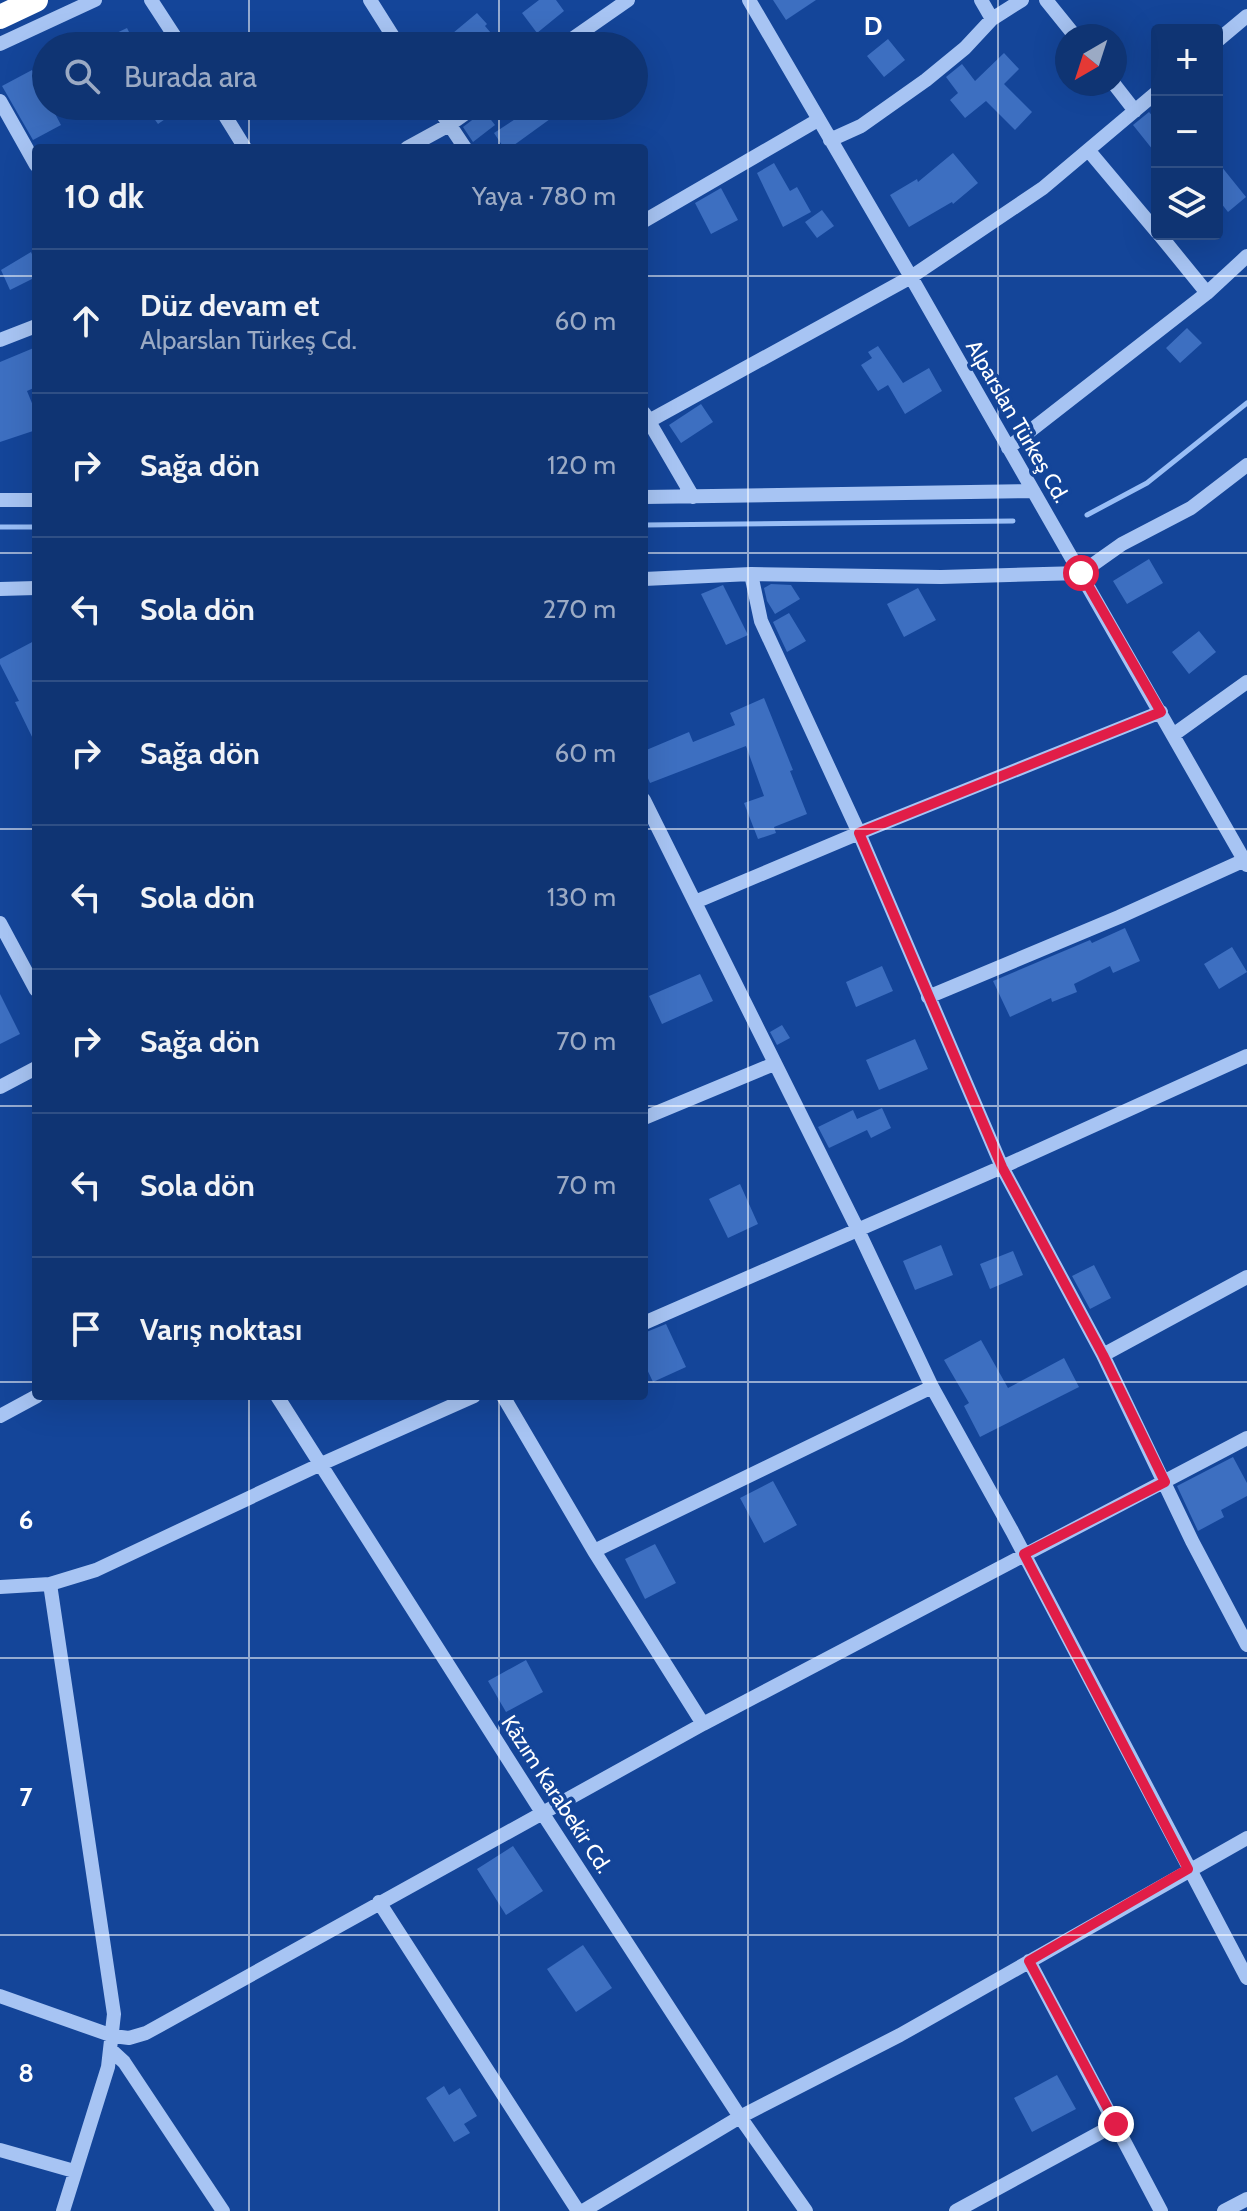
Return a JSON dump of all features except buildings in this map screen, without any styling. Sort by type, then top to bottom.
[{"type":"highway","points":[[0,17],[36,0]]},
{"type":"street","points":[[0,44],[95,0]]},
{"type":"street","points":[[151,0],[172,32]]},
{"type":"street","points":[[370,0],[390,32]]},
{"type":"street","points":[[582,32],[628,0]]},
{"type":"street","name":"Alparslan Türkeş Cd.","points":[[749,0],[1246,862]]},
{"type":"street","points":[[981,0],[992,19]]},
{"type":"street","points":[[830,140],[861,126],[926,80],[965,48],[992,19],[1022,0]]},
{"type":"street","points":[[1046,0],[1065,24]]},
{"type":"street","points":[[1223,36],[1247,16]]},
{"type":"street","points":[[1123,96],[1135,111]]},
{"type":"street","points":[[648,416],[911,277],[1043,188],[1152,96]]},
{"type":"street","points":[[0,101],[32,158]]},
{"type":"street","points":[[228,120],[243,144]]},
{"type":"street","points":[[446,120],[462,144]]},
{"type":"street","points":[[414,144],[456,120]]},
{"type":"street","points":[[648,219],[818,120]]},
{"type":"street","points":[[1089,151],[1151,225]]},
{"type":"street","points":[[1164,240],[1207,293]]},
{"type":"street","points":[[1008,448],[1207,293],[1247,256]]},
{"type":"street","points":[[0,340],[32,328]]},
{"type":"street","points":[[648,419],[693,497]]},
{"type":"street","points":[[648,579],[751,574],[941,577],[1081,573],[1122,544],[1191,508],[1247,465]]},
{"type":"street","points":[[648,497],[1033,491]]},
{"type":"street","points":[[0,500],[32,500]]},
{"type":"street","points":[[751,574],[761,621],[859,833],[1002,1167],[1103,1355],[1192,1541],[1247,1645]]},
{"type":"street","points":[[0,589],[32,588]]},
{"type":"street","points":[[1173,735],[1247,682]]},
{"type":"street","points":[[695,902],[1161,712]]},
{"type":"street","points":[[648,808],[857,1228],[932,1387],[1024,1554],[1247,1978]]},
{"type":"street","points":[[928,997],[1246,862]]},
{"type":"street","points":[[0,923],[32,983]]},
{"type":"street","points":[[648,1321],[1247,1056]]},
{"type":"street","points":[[648,1116],[774,1064]]},
{"type":"street","points":[[0,1087],[32,1070]]},
{"type":"street","points":[[1103,1355],[1247,1277]]},
{"type":"street","points":[[594,1551],[932,1387]]},
{"type":"street","points":[[0,1416],[32,1399]]},
{"type":"street","name":"Kâzım Karabekir Cd.","points":[[279,1400],[543,1814],[740,2117],[806,2211]]},
{"type":"street","points":[[0,1587],[50,1584],[96,1570],[465,1400]]},
{"type":"street","points":[[505,1400],[594,1551],[703,1724]]},
{"type":"street","points":[[112,2043],[146,2033],[703,1724],[1247,1438]]},
{"type":"street","points":[[50,1584],[113,1997],[112,2043],[63,2211]]},
{"type":"street","points":[[379,1902],[580,2211],[740,2117],[900,2035],[1247,1838]]},
{"type":"street","points":[[1029,1961],[1161,2211]]},
{"type":"street","points":[[0,1996],[112,2043],[223,2211]]},
{"type":"street","points":[[956,2211],[1116,2124]]},
{"type":"street","points":[[0,2150],[74,2171]]},
{"type":"street","points":[[1224,2211],[1247,2199]]},
{"type":"waterway","points":[[1087,515],[1147,483],[1247,403]]},
{"type":"waterway","points":[[648,525],[1013,521]]},
{"type":"waterway","points":[[0,527],[32,527]]},
{"type":"route","points":[[1081,573],[1161,712],[859,833],[1002,1167],[1103,1355],[1165,1482],[1024,1554],[1188,1869],[1029,1961],[1116,2124]]}]
